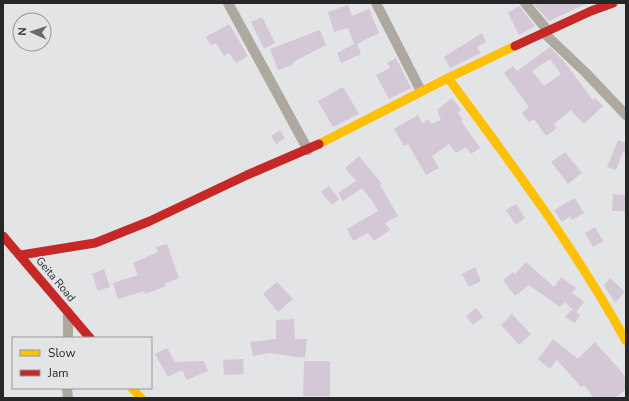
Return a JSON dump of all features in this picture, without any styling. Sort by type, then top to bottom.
[{"type":"main road","points":[[21,255],[95,243],[150,221],[201,199],[247,175],[308,150],[421,91],[546,32],[613,3]]},
{"type":"main road","points":[[448,78],[568,246],[597,289],[626,341]]},
{"type":"main road","name":"Geita Road","points":[[3,236],[21,255],[89,337]]},
{"type":"main road","points":[[133,389],[140,398]]},
{"type":"street","points":[[228,3],[308,150]]},
{"type":"street","points":[[376,3],[421,91]]},
{"type":"street","points":[[525,3],[546,32],[626,115]]},
{"type":"street","points":[[68,312],[68,337]]},
{"type":"building","points":[[533,3],[588,3],[549,21]]},
{"type":"building","points":[[348,5],[352,16],[369,9],[379,33],[357,44],[361,54],[341,63],[337,53],[354,44],[348,28],[334,32],[328,12]]},
{"type":"building","points":[[519,6],[535,26],[519,35],[508,13]]},
{"type":"building","points":[[262,17],[275,43],[264,49],[251,22]]},
{"type":"building","points":[[229,24],[248,56],[236,63],[229,53],[224,56],[216,43],[211,46],[206,37]]},
{"type":"building","points":[[320,30],[326,45],[293,62],[294,64],[278,70],[270,49]]},
{"type":"building","points":[[482,33],[486,42],[477,47],[481,53],[450,68],[444,57]]},
{"type":"building","points":[[550,47],[562,59],[593,100],[595,98],[603,106],[584,124],[571,110],[554,124],[557,128],[546,136],[534,119],[529,122],[522,113],[529,107],[504,73],[513,66],[517,71]],"holes":[[[550,59],[561,74],[544,86],[532,71]]]},
{"type":"building","points":[[396,58],[411,88],[389,99],[376,75],[390,68],[387,63]]},
{"type":"building","points":[[343,87],[359,114],[333,127],[318,101]]},
{"type":"building","points":[[452,98],[461,110],[458,113],[463,120],[461,121],[480,148],[471,154],[466,147],[456,153],[449,144],[432,156],[439,168],[426,175],[408,144],[404,146],[394,129],[418,115],[423,124],[428,119],[431,124],[441,120],[437,110]]},
{"type":"building","points":[[280,130],[285,138],[276,144],[271,136]]},
{"type":"building","points":[[618,140],[626,143],[626,154],[623,152],[616,170],[607,167]]},
{"type":"building","points":[[565,152],[582,173],[568,184],[551,162]]},
{"type":"building","points":[[359,156],[382,184],[380,185],[398,216],[385,223],[390,230],[374,241],[368,233],[353,241],[347,229],[378,211],[373,202],[362,188],[343,201],[338,193],[356,181],[345,168]]},
{"type":"building","points":[[329,186],[339,199],[332,205],[321,192]]},
{"type":"building","points":[[613,194],[626,195],[626,211],[612,211]]},
{"type":"building","points":[[575,198],[584,213],[572,220],[570,216],[562,222],[554,210]]},
{"type":"building","points":[[516,204],[525,218],[516,225],[506,210]]},
{"type":"building","points":[[595,227],[603,241],[593,247],[585,233]]},
{"type":"building","points":[[167,244],[179,278],[164,284],[166,286],[145,294],[144,291],[118,299],[113,283],[138,275],[133,263],[158,252],[156,247]]},
{"type":"building","points":[[526,262],[554,287],[561,277],[576,288],[572,293],[584,302],[576,312],[580,315],[575,323],[565,317],[571,310],[575,312],[565,302],[560,307],[529,285],[515,296],[503,280],[513,272],[515,274]]},
{"type":"building","points":[[475,267],[481,281],[469,287],[462,274]]},
{"type":"building","points":[[104,269],[110,287],[98,291],[92,274]]},
{"type":"building","points":[[610,278],[625,292],[615,303],[604,285]]},
{"type":"building","points":[[277,282],[293,299],[278,312],[263,294]]},
{"type":"building","points":[[476,308],[483,317],[473,325],[466,316]]},
{"type":"building","points":[[512,314],[531,334],[519,345],[501,325]]},
{"type":"building","points":[[294,319],[295,339],[307,339],[305,358],[269,353],[253,356],[250,342],[276,339],[276,320]]},
{"type":"building","points":[[553,339],[578,359],[595,342],[626,377],[626,389],[615,398],[594,398],[584,385],[581,387],[557,360],[550,369],[538,359]]},
{"type":"building","points":[[167,348],[175,362],[204,361],[208,371],[187,380],[182,370],[168,377],[155,354]]},
{"type":"building","points":[[243,359],[244,374],[224,375],[223,360]]},
{"type":"building","points":[[304,361],[330,361],[330,396],[303,396]]},
{"type":"traffic: slow","points":[[319,144],[448,78],[515,46]]},
{"type":"traffic: slow","points":[[448,78],[542,206],[586,273],[626,341]]},
{"type":"traffic: slow","points":[[133,389],[141,398]]},
{"type":"traffic: jam","points":[[515,46],[591,11],[613,3]]},
{"type":"traffic: jam","points":[[21,255],[95,243],[150,221],[247,175],[319,144]]},
{"type":"traffic: jam","points":[[3,236],[89,337]]}]
